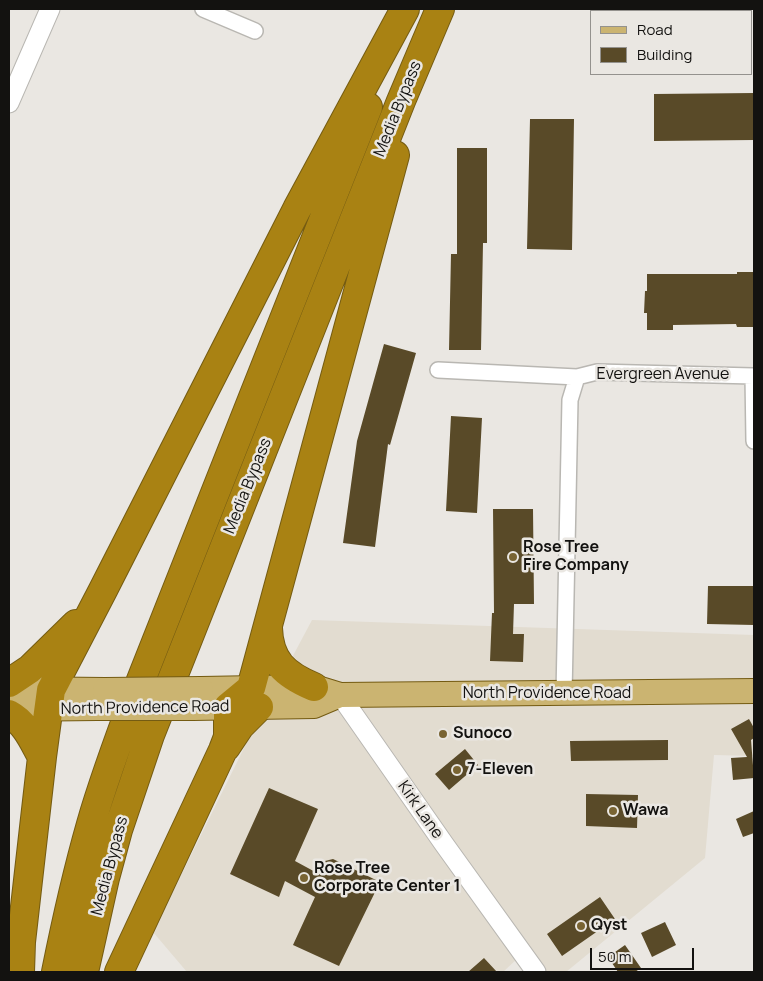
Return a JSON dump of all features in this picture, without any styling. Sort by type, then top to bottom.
[{"type":"highway","points":[[20,972],[21,942],[50,699],[103,590],[296,209],[405,9]]},
{"type":"highway","name":"Media Bypass","points":[[56,972],[66,921],[92,822],[107,773],[141,680],[368,109],[410,9]]},
{"type":"highway","name":"Media Bypass","points":[[84,972],[118,830],[167,690],[401,101],[440,9]]},
{"type":"highway","points":[[119,972],[223,750],[240,726],[241,698],[268,623],[393,163],[445,9]]},
{"type":"highway","points":[[9,684],[30,669],[71,630],[103,590]]},
{"type":"highway","points":[[268,623],[269,640],[278,664],[288,674],[314,687]]},
{"type":"highway","points":[[9,714],[25,728],[42,757]]},
{"type":"main road","name":"North Providence Road","points":[[241,698],[314,687],[340,695],[754,691]]},
{"type":"main road","name":"North Providence Road","points":[[9,689],[50,699]]},
{"type":"main road","name":"North Providence Road","points":[[9,708],[50,699],[197,698],[241,698],[314,706],[340,695]]},
{"type":"street","points":[[9,102],[50,9]]},
{"type":"street","points":[[203,9],[255,31]]},
{"type":"street","points":[[438,370],[577,377]]},
{"type":"street","name":"Evergreen Avenue","points":[[564,694],[570,400],[577,377],[597,372],[753,376],[754,441]]},
{"type":"street","name":"Kirk Lane","points":[[340,695],[449,852],[536,972]]},
{"type":"shaded area","points":[[312,620],[754,635],[754,756],[714,755],[705,858],[566,972],[537,972],[518,958],[503,972],[187,972],[153,932],[246,744]]},
{"type":"building","points":[[754,93],[754,140],[654,141],[654,94]]},
{"type":"building","points":[[530,119],[574,119],[572,250],[527,249]]},
{"type":"building","points":[[457,148],[487,148],[487,243],[483,243],[481,350],[449,350],[451,254],[457,254]]},
{"type":"building","points":[[737,272],[754,272],[754,327],[737,327],[736,324],[673,325],[673,330],[647,330],[647,313],[644,313],[647,274],[737,274]]},
{"type":"building","points":[[384,344],[416,353],[390,445],[388,444],[375,547],[343,543],[357,441]]},
{"type":"building","points":[[451,416],[482,418],[477,513],[446,511]]},
{"type":"building","name":"Rose Tree Fire Company","points":[[493,509],[533,509],[534,604],[514,604],[513,634],[524,634],[523,662],[490,661],[492,613],[494,613]]},
{"type":"building","points":[[708,586],[754,586],[754,625],[707,624]]},
{"type":"building","points":[[749,719],[754,728],[754,738],[751,740],[754,778],[733,780],[731,758],[747,757],[731,729]]},
{"type":"building","name":"Wawa","points":[[668,740],[668,760],[571,761],[570,741]]},
{"type":"building","name":"7-Eleven","points":[[465,749],[478,765],[449,790],[435,774]]},
{"type":"building","name":"Rose Tree Corporate Center 1","points":[[269,788],[318,809],[295,861],[319,874],[325,861],[333,859],[380,882],[339,966],[293,945],[315,897],[285,881],[279,897],[230,874]]},
{"type":"building","points":[[586,794],[638,795],[637,828],[586,826]]},
{"type":"building","points":[[754,811],[754,833],[743,837],[736,819]]},
{"type":"building","name":"Qyst","points":[[600,897],[615,919],[562,956],[547,934]]},
{"type":"building","points":[[665,922],[676,945],[652,957],[641,933]]},
{"type":"building","points":[[625,945],[641,968],[635,972],[618,972],[608,957]]},
{"type":"building","points":[[484,958],[497,972],[468,972]]},
{"type":"place","name":"Rose Tree Fire Company","points":[[513,557]]},
{"type":"place","name":"Sunoco","points":[[443,734]]},
{"type":"place","name":"7-Eleven","points":[[457,770]]},
{"type":"place","name":"Wawa","points":[[613,811]]},
{"type":"place","name":"Rose Tree Corporate Center 1","points":[[304,878]]},
{"type":"place","name":"Qyst","points":[[581,926]]}]
